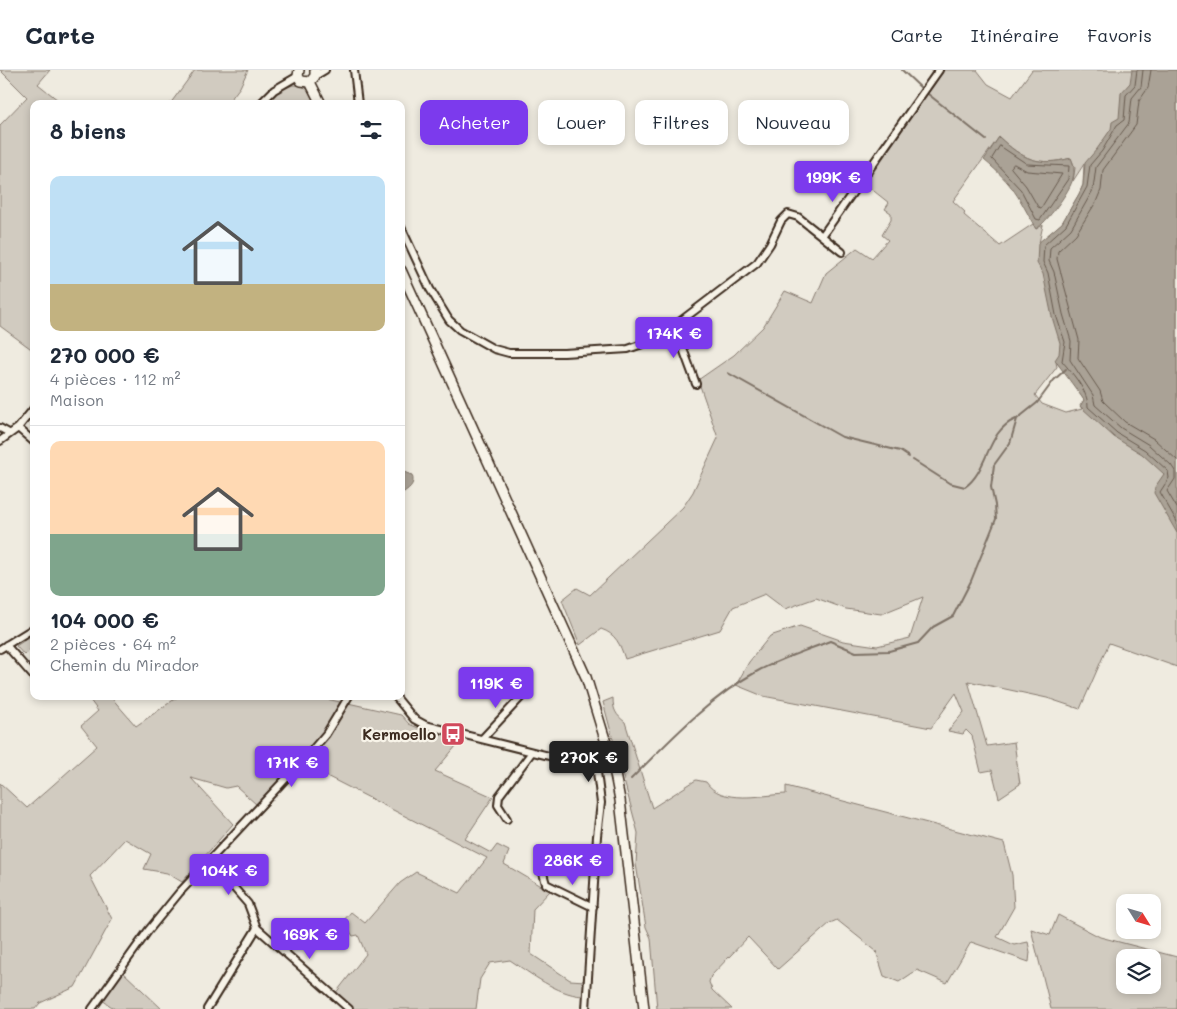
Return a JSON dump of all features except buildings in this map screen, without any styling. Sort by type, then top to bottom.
[{"type":"main road","points":[[298,73],[304,82],[314,76],[320,100]]},
{"type":"main road","points":[[405,279],[586,677],[614,769],[620,800],[644,1009]]},
{"type":"street","points":[[314,76],[325,70]]},
{"type":"street","points":[[822,236],[939,70]]},
{"type":"street","points":[[353,72],[357,100]]},
{"type":"street","points":[[264,100],[274,90],[298,73]]},
{"type":"street","points":[[405,236],[430,290],[449,320],[473,339],[494,349],[529,354],[628,349],[657,338],[675,327],[757,263],[788,214],[798,217],[842,252]]},
{"type":"street","points":[[675,327],[696,384]]},
{"type":"street","points":[[0,441],[18,428],[30,413]]},
{"type":"street","points":[[0,428],[9,433]]},
{"type":"street","points":[[18,428],[30,438]]},
{"type":"street","points":[[30,630],[3,647],[30,673]]},
{"type":"street","points":[[482,738],[524,694]]},
{"type":"street","points":[[92,1009],[148,931],[210,860],[326,734],[346,700]]},
{"type":"street","points":[[398,700],[414,719],[425,725],[589,766],[597,772],[601,786],[601,803],[597,836],[594,907],[586,1009]]},
{"type":"street","points":[[507,819],[498,804],[499,796],[532,752]]},
{"type":"street","points":[[210,860],[248,904],[257,928],[349,1009]]},
{"type":"street","points":[[543,873],[546,884],[594,907]]},
{"type":"street","points":[[207,1009],[257,928]]},
{"type":"shaded area","points":[[0,70],[50,70],[38,84],[58,100],[30,100],[30,348],[0,326],[0,125],[27,97]]},
{"type":"shaded area","points":[[195,70],[248,70],[240,87],[230,100],[173,100]]},
{"type":"shaded area","points":[[944,70],[977,70],[988,84],[1012,97],[1032,70],[1177,70],[1177,667],[1109,643],[1080,709],[1047,698],[968,681],[987,746],[1014,742],[1020,784],[999,798],[992,770],[981,772],[972,736],[966,730],[963,734],[948,731],[964,712],[956,693],[931,728],[763,696],[736,685],[749,662],[770,636],[800,626],[843,641],[877,646],[910,638],[923,597],[881,614],[846,609],[816,598],[785,609],[765,594],[733,607],[720,630],[625,659],[617,640],[601,629],[580,645],[562,600],[577,588],[590,595],[683,507],[693,492],[718,438],[698,380],[734,355],[763,327],[785,291],[813,303],[826,273],[857,248],[872,258],[888,240],[882,235],[891,220],[891,213],[885,209],[889,203],[865,184]],"holes":[[[999,137],[1015,151],[1032,159],[1049,162],[1071,158],[1075,168],[1073,181],[1084,164],[1083,185],[1079,194],[1062,223],[1039,243],[1043,225],[1036,229],[1033,224],[1000,246],[964,215],[965,212],[953,201]],[[1056,362],[1069,377],[1084,400],[1080,406],[1082,409],[1066,413],[1042,404],[1035,395],[1057,367]]]},
{"type":"shaded area","points":[[293,85],[302,86],[308,90],[314,100],[268,100],[275,92]]},
{"type":"shaded area","points":[[30,637],[30,650],[24,655],[16,646]]},
{"type":"shaded area","points":[[613,698],[616,712],[625,722],[652,808],[696,780],[706,782],[721,794],[742,797],[786,794],[786,786],[1004,843],[1012,875],[1014,907],[997,937],[1014,945],[1028,942],[1029,962],[971,942],[947,983],[917,970],[899,982],[884,976],[876,951],[837,920],[830,923],[778,969],[748,937],[711,976],[709,982],[712,990],[732,1009],[657,1009],[651,938],[646,927],[636,864],[638,833],[603,702]]},
{"type":"shaded area","points":[[90,700],[113,700],[136,726],[173,700],[331,700],[340,702],[326,728],[302,756],[297,754],[287,773],[257,805],[236,786],[226,788],[191,778],[233,824],[182,882],[167,873],[144,869],[151,854],[125,839],[90,876],[112,919],[75,987],[40,1003],[35,1009],[0,1009],[0,783],[27,808],[97,746],[81,726],[98,711]]},
{"type":"shaded area","points":[[348,703],[401,715],[409,724],[423,730],[462,739],[435,771],[493,797],[465,839],[491,853],[497,845],[509,851],[504,864],[550,891],[533,909],[531,954],[570,980],[585,981],[582,996],[563,992],[535,977],[510,960],[490,963],[480,979],[476,1009],[352,1009],[335,994],[366,954],[358,935],[353,936],[343,921],[351,912],[365,923],[400,883],[416,872],[460,893],[487,858],[305,765],[327,739]]},
{"type":"shaded area","points":[[1058,915],[1100,937],[1146,949],[1116,949],[1116,994],[1161,994],[1161,953],[1177,957],[1177,1009],[1051,1009],[1031,929],[1050,935]]},
{"type":"shaded area","points":[[122,971],[162,1009],[115,1009],[102,1000]]},
{"type":"water","points":[[1132,70],[1177,70],[1177,533],[1154,493],[1155,487],[1164,474],[1142,454],[1114,437],[1080,406],[1084,400],[1055,360],[1059,354],[1060,343],[1052,317],[1043,274],[1037,263],[1038,243],[1062,223],[1083,185],[1085,163],[1111,129],[1112,122],[1119,118],[1121,93],[1130,83]]},
{"type":"water","points":[[999,137],[1015,151],[1032,159],[1049,162],[1071,158],[1074,175],[1068,190],[1052,213],[1036,229],[1009,184],[984,160]]},
{"type":"water","points":[[405,472],[412,475],[413,481],[411,486],[405,491]]},
{"type":"waterway","points":[[902,70],[921,88]]},
{"type":"waterway","points":[[928,94],[986,140]]},
{"type":"waterway","points":[[631,779],[674,736],[722,694],[765,667],[830,641],[856,652],[889,651],[918,643],[933,627],[953,616],[971,581],[996,519],[991,487],[994,465],[1010,443],[1017,419],[1037,403],[1054,380],[1066,369]]},
{"type":"waterway","points":[[728,373],[842,437],[900,451],[909,457]]},
{"type":"waterway","points":[[913,460],[949,483],[965,487],[979,471],[999,432],[1016,419]]},
{"type":"place","name":"Kermoello","points":[[453,734]]}]
